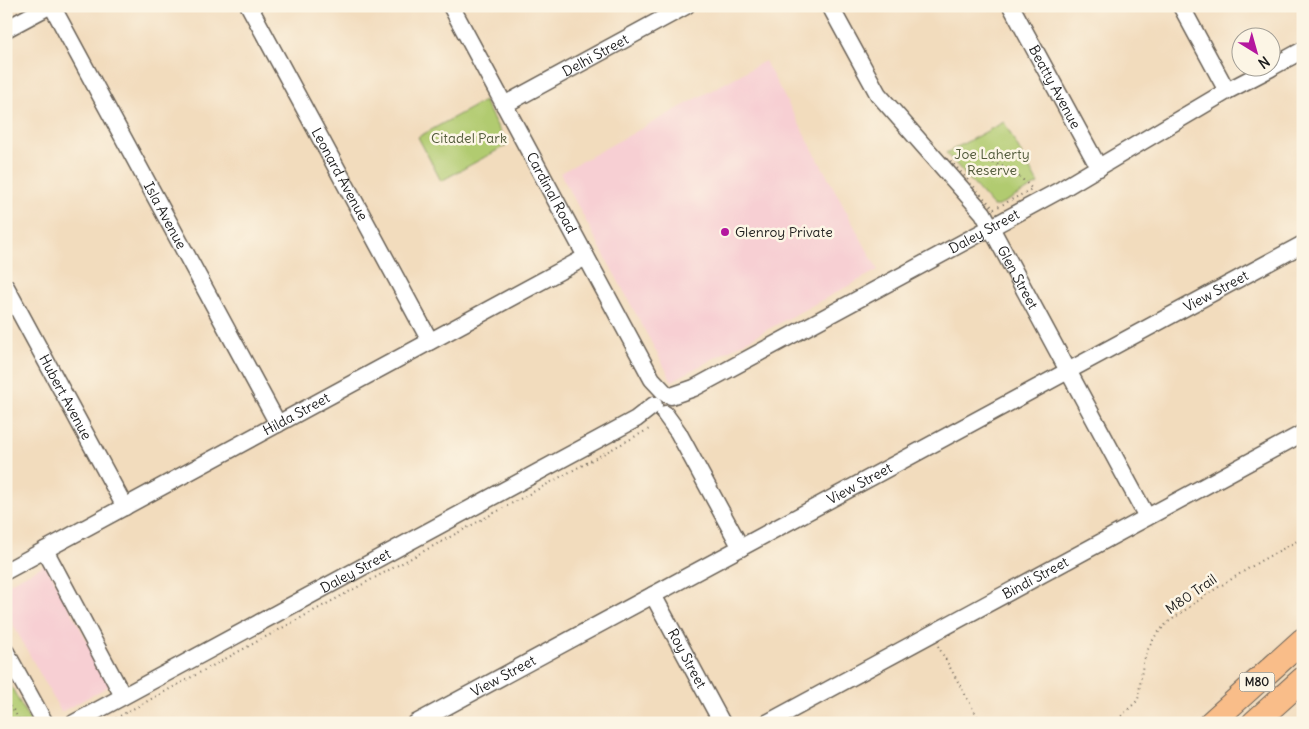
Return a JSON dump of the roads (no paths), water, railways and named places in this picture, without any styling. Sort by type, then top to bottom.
[{"type":"highway","name":"M80","points":[[1211,723],[1303,640]]},
{"type":"highway","name":"M80","points":[[1254,723],[1303,679]]},
{"type":"street","points":[[6,29],[50,6]]},
{"type":"street","name":"Isla Avenue","points":[[50,6],[278,424]]},
{"type":"street","name":"Leonard Avenue","points":[[249,6],[430,342]]},
{"type":"street","name":"Cardinal Road","points":[[451,6],[741,548]]},
{"type":"street","name":"Delhi Street","points":[[504,105],[686,6]]},
{"type":"street","name":"Glen Street","points":[[830,6],[878,94],[978,207],[1147,518]]},
{"type":"street","name":"Beatty Avenue","points":[[1011,6],[1099,168]]},
{"type":"street","points":[[1181,6],[1227,91]]},
{"type":"street","name":"Daley Street","points":[[1282,61],[1303,50]]},
{"type":"street","name":"Daley Street","points":[[74,723],[991,228],[1099,168],[1251,78]]},
{"type":"street","name":"View Street","points":[[416,723],[1303,244]]},
{"type":"street","name":"Hilda Street","points":[[6,571],[586,257]]},
{"type":"street","name":"Hubert Avenue","points":[[6,287],[126,507]]},
{"type":"street","name":"Bindi Street","points":[[767,723],[1303,433]]},
{"type":"street","points":[[45,550],[123,696]]},
{"type":"street","name":"Roy Street","points":[[653,595],[722,723]]},
{"type":"street","points":[[6,652],[44,723]]},
{"type":"place","name":"Glenroy Private","points":[[725,232]]},
{"type":"park label","name":"Citadel Park","points":[[469,138]]},
{"type":"park label","name":"Joe Laherty Reserve","points":[[992,162]]}]
